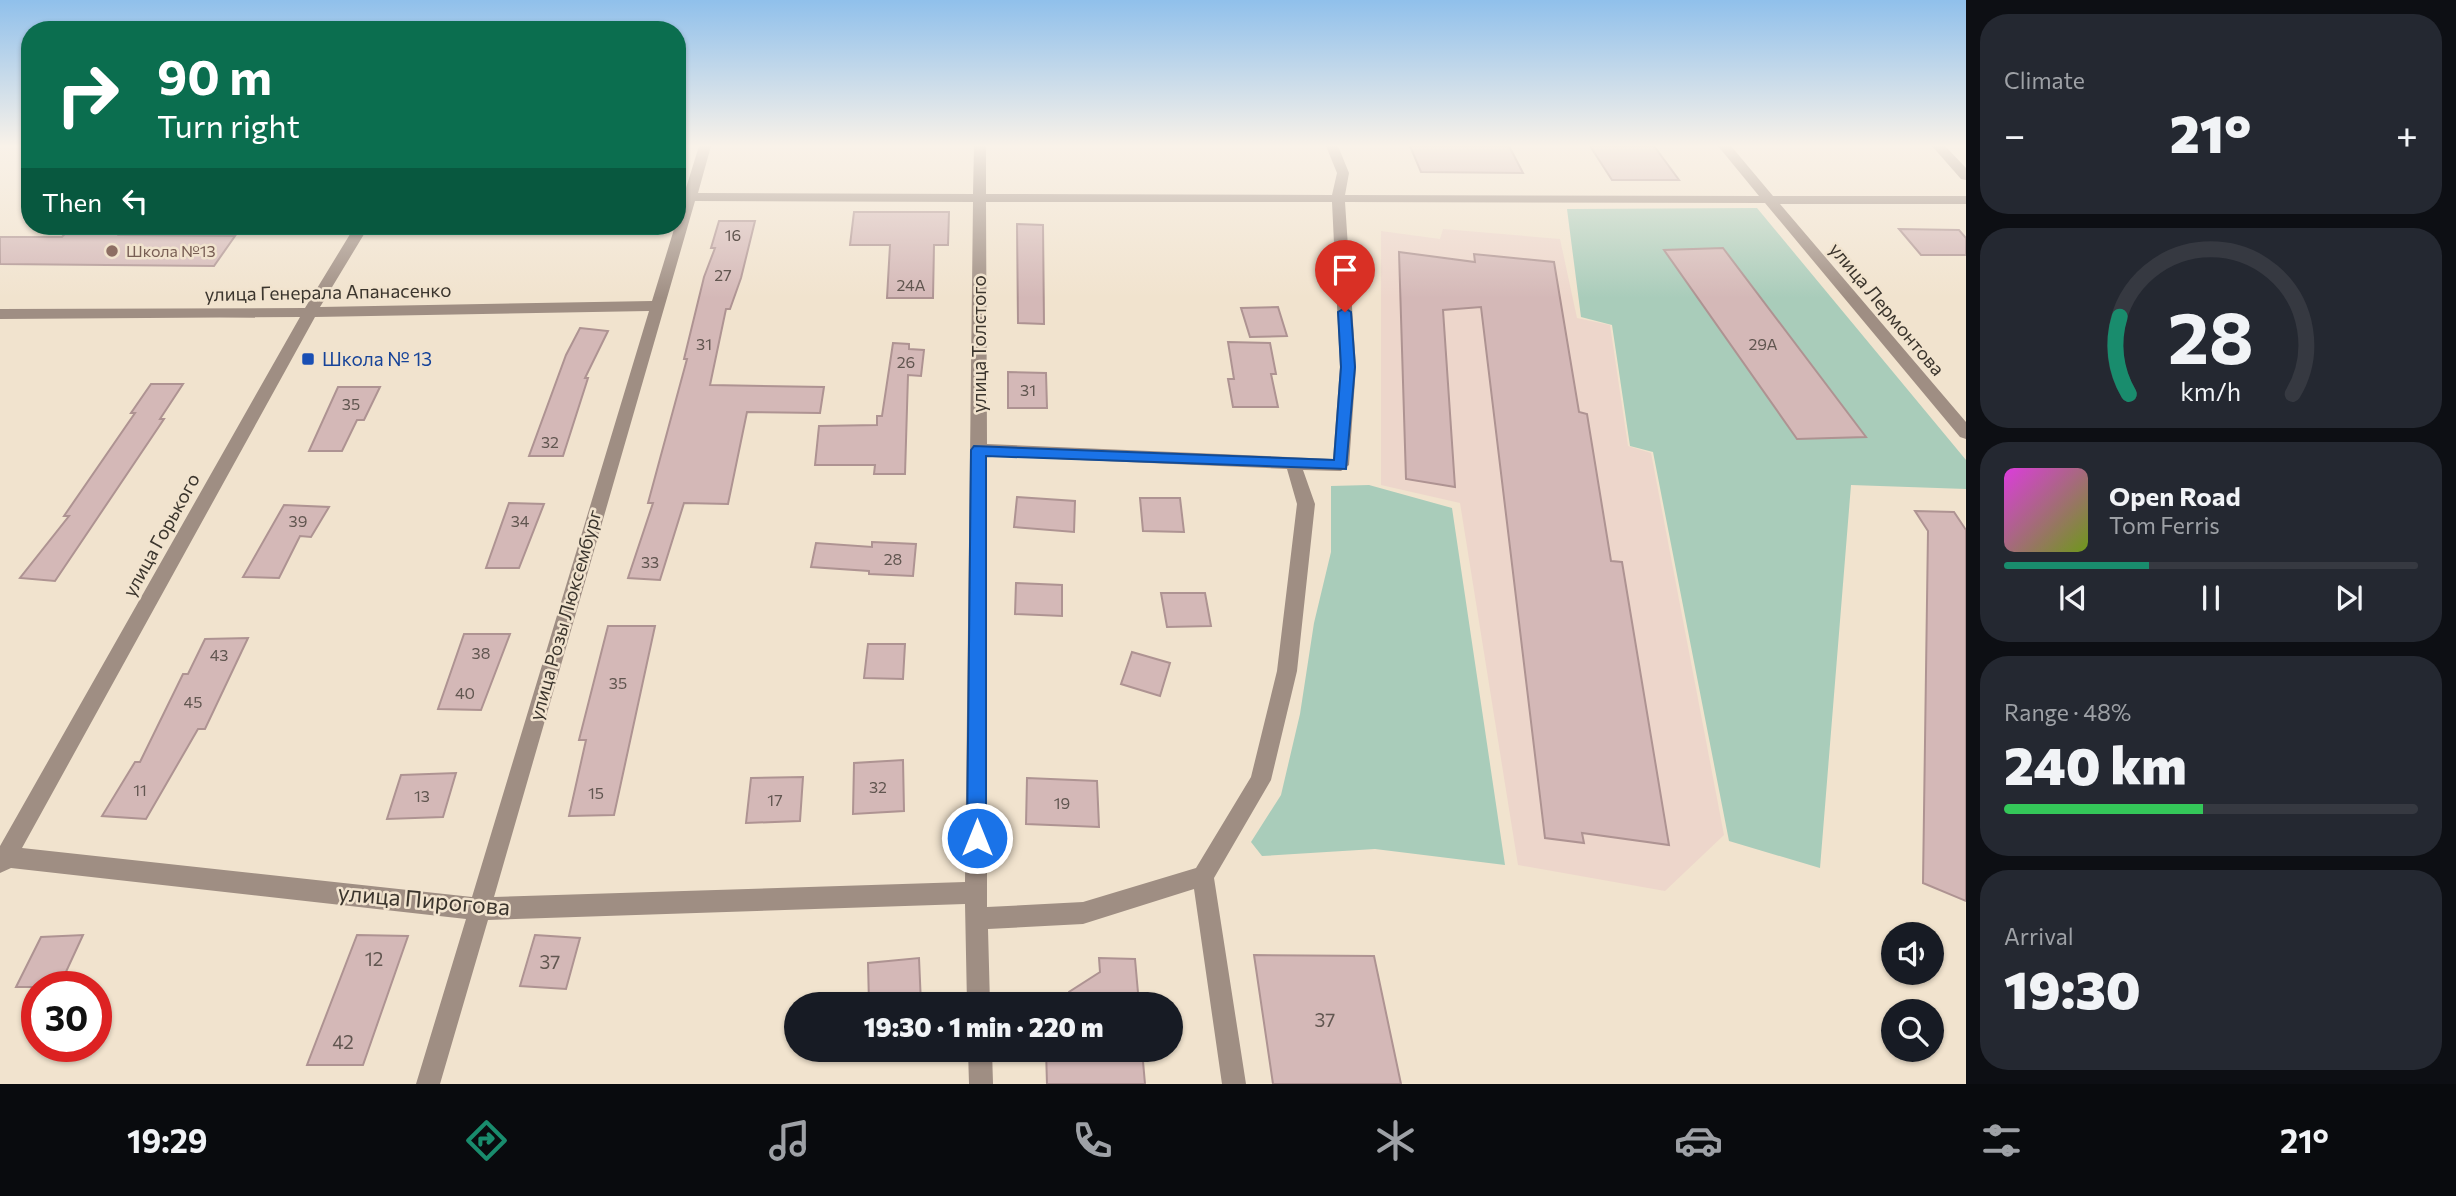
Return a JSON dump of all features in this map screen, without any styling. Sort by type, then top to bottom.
[{"type":"street","points":[[690,197],[1966,200]]},
{"type":"street","name":"улица Розы Люксембург","points":[[686,210],[690,197]]},
{"type":"street","name":"улица Лермонтова","points":[[1766,197],[1966,433]]},
{"type":"street","name":"улица Толстого","points":[[979,992],[976,893],[980,198]]},
{"type":"street","points":[[979,450],[1341,466],[1348,367],[1338,198]]},
{"type":"street","name":"улица Горького","points":[[2,859],[310,312],[357,235]]},
{"type":"street","name":"улица Розы Люксембург","points":[[428,1084],[678,235]]},
{"type":"street","name":"улица Генерала Апанасенко","points":[[0,314],[656,306]]},
{"type":"street","points":[[1234,1084],[1203,876],[1261,780],[1287,671],[1306,504],[1293,463]]},
{"type":"street","name":"улица Пирогова","points":[[2,859],[478,909],[976,893]]},
{"type":"street","points":[[976,919],[1083,913],[1203,876]]},
{"type":"street","points":[[980,1062],[981,1084]]},
{"type":"shaded area","points":[[1443,229],[1560,239],[1577,318],[1610,325],[1628,446],[1651,453],[1724,835],[1665,891],[1518,865],[1460,503],[1381,485],[1381,231],[1440,239]]},
{"type":"green space","points":[[1757,208],[1966,460],[1966,489],[1851,485],[1820,868],[1729,841],[1653,452],[1630,446],[1612,325],[1581,317],[1567,209]]},
{"type":"green space","points":[[1369,485],[1452,508],[1505,865],[1375,849],[1262,856],[1251,842],[1281,795],[1300,714],[1314,623],[1331,552],[1331,486]]},
{"type":"building","points":[[854,212],[949,212],[948,245],[934,245],[933,298],[887,298],[890,245],[850,245]]},
{"type":"building","points":[[719,221],[755,221],[741,278],[730,309],[726,309],[710,385],[824,387],[820,413],[747,412],[728,504],[684,503],[660,580],[628,578],[653,503],[648,503],[687,359],[684,359],[704,277],[715,248],[711,248]]},
{"type":"building","points":[[1017,224],[1043,225],[1044,324],[1018,323]]},
{"type":"building","points":[[1899,229],[1959,230],[1966,238],[1966,255],[1921,255]]},
{"type":"building","name":"Школа №13","points":[[235,236],[214,266],[0,264],[0,237]]},
{"type":"building","points":[[1723,248],[1866,437],[1797,439],[1664,250]]},
{"type":"building","points":[[1399,252],[1475,262],[1474,254],[1554,262],[1579,412],[1587,414],[1611,561],[1622,562],[1669,845],[1582,833],[1584,843],[1545,838],[1481,307],[1443,310],[1455,487],[1406,479]]},
{"type":"building","points":[[1278,307],[1287,336],[1250,337],[1241,308]]},
{"type":"building","points":[[580,328],[608,331],[585,378],[588,378],[563,456],[529,456],[566,355]]},
{"type":"building","points":[[1228,342],[1270,343],[1276,374],[1271,374],[1278,407],[1233,407],[1228,379],[1234,379]]},
{"type":"building","points":[[893,343],[909,344],[909,349],[924,350],[921,376],[908,375],[905,474],[874,474],[875,465],[815,465],[819,426],[877,425],[877,416],[882,416]]},
{"type":"building","points":[[1008,372],[1046,373],[1047,408],[1008,408]]},
{"type":"building","points":[[151,384],[183,384],[160,419],[164,419],[55,581],[20,578],[69,516],[64,516],[135,413],[131,413]]},
{"type":"building","points":[[338,387],[380,387],[364,420],[357,420],[342,451],[309,451]]},
{"type":"building","points":[[1017,497],[1075,501],[1074,532],[1014,527]]},
{"type":"building","points":[[1140,498],[1180,498],[1184,532],[1143,531]]},
{"type":"building","points":[[509,503],[544,504],[519,568],[486,568]]},
{"type":"building","points":[[284,505],[329,507],[311,537],[300,536],[279,578],[243,577]]},
{"type":"building","points":[[1915,511],[1954,512],[1966,530],[1966,901],[1923,883],[1928,531]]},
{"type":"building","points":[[872,542],[916,544],[913,576],[811,567],[816,543],[872,547]]},
{"type":"building","points":[[1016,583],[1062,585],[1062,616],[1015,614]]},
{"type":"building","points":[[1161,593],[1205,593],[1211,626],[1167,627]]},
{"type":"building","points":[[608,626],[655,626],[614,815],[569,816],[586,740],[579,740]]},
{"type":"building","points":[[464,634],[510,634],[481,710],[438,709]]},
{"type":"building","points":[[248,638],[205,729],[198,729],[146,819],[102,816],[135,762],[140,762],[183,674],[188,674],[205,639]]},
{"type":"building","points":[[868,644],[905,644],[903,679],[864,678]]},
{"type":"building","points":[[1132,652],[1170,663],[1160,696],[1121,684]]},
{"type":"building","points":[[903,760],[904,811],[853,814],[854,763]]},
{"type":"building","points":[[456,773],[443,817],[387,819],[401,775]]},
{"type":"building","points":[[803,777],[800,821],[746,823],[751,778]]},
{"type":"building","points":[[1027,778],[1097,781],[1099,827],[1026,824]]},
{"type":"building","points":[[83,935],[66,971],[24,971],[41,937]]},
{"type":"building","points":[[357,935],[408,936],[363,1065],[307,1065]]},
{"type":"building","points":[[535,935],[580,938],[566,989],[520,986]]},
{"type":"building","points":[[1254,955],[1374,956],[1401,1084],[1273,1084]]},
{"type":"building","points":[[919,958],[920,992],[869,992],[868,963]]},
{"type":"building","points":[[1099,958],[1135,959],[1138,992],[1069,992],[1100,972]]},
{"type":"building","points":[[1046,1062],[1143,1062],[1145,1084],[1047,1084]]},
{"type":"place","name":"Школа №13","points":[[112,251]]},
{"type":"place","name":"Школа № 13","points":[[308,359]]},
{"type":"route","points":[[977,838],[979,450],[1341,466],[1348,367],[1345,312]]}]
